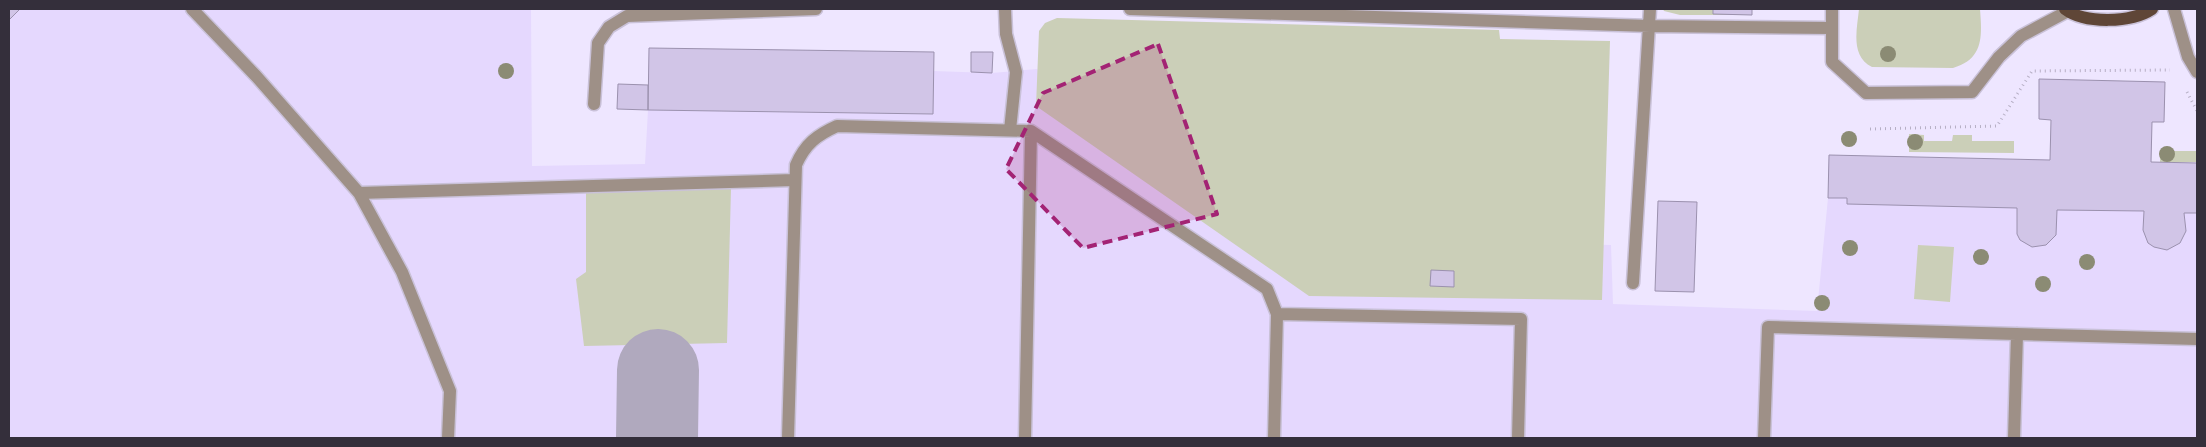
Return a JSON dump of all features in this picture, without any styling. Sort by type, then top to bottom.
[{"type":"main road","points":[[2066,10],[2094,19],[2121,19],[2152,9]]},
{"type":"lane","points":[[192,9],[256,76],[359,193],[402,272],[450,391],[448,438]]},
{"type":"lane","points":[[594,104],[598,43],[609,27],[627,16],[816,9]]},
{"type":"lane","points":[[1005,9],[1006,34],[1016,72],[1010,130]]},
{"type":"lane","points":[[1130,9],[1650,26],[1831,28]]},
{"type":"lane","points":[[1633,284],[1650,9]]},
{"type":"lane","points":[[1832,9],[1832,62],[1866,93],[1972,92],[1999,57],[2021,36],[2066,10]]},
{"type":"lane","points":[[2174,9],[2188,57],[2197,72]]},
{"type":"lane","points":[[788,438],[794,180],[796,165],[808,144],[820,134],[838,126],[1031,131],[1267,289],[1277,314],[1274,438]]},
{"type":"lane","points":[[1025,438],[1031,131]]},
{"type":"lane","points":[[359,193],[794,180]]},
{"type":"lane","points":[[1277,314],[1521,319],[1518,438]]},
{"type":"lane","points":[[1764,438],[1768,327],[2197,339]]},
{"type":"lane","points":[[2014,438],[2017,334]]},
{"type":"path","points":[[1870,129],[1997,126],[2032,71],[2175,70]]},
{"type":"highlighted area","points":[[1158,44],[1217,214],[1083,248],[1006,169],[1043,93]]},
{"type":"shaded area","points":[[9,9],[531,9],[532,166],[645,164],[648,110],[932,114],[933,71],[992,73],[1037,69],[1280,238],[1611,245],[1613,304],[1817,311],[1828,198],[1829,155],[2050,160],[2051,120],[2039,119],[2039,79],[2165,82],[2164,122],[2152,122],[2151,162],[2197,163],[2197,438],[9,438]]},
{"type":"green space","points":[[1663,9],[1752,9],[1752,15],[1680,15],[1664,11]]},
{"type":"green space","points":[[1859,9],[1980,9],[1981,37],[1979,45],[1971,59],[1953,68],[1872,67],[1860,56],[1856,41]]},
{"type":"green space","points":[[1057,18],[1499,30],[1500,39],[1610,41],[1602,300],[1309,296],[1036,106],[1039,31],[1045,23]]},
{"type":"green space","points":[[1909,134],[1924,135],[1924,141],[1952,141],[1953,135],[1972,135],[1972,141],[2014,141],[2014,153],[1909,152]]},
{"type":"green space","points":[[2160,151],[2197,151],[2197,162],[2160,162]]},
{"type":"green space","points":[[731,189],[727,343],[584,346],[576,279],[586,272],[586,191]]},
{"type":"green space","points":[[1918,245],[1954,247],[1950,302],[1914,299]]},
{"type":"building","points":[[9,9],[20,9],[9,20]]},
{"type":"building","points":[[1713,9],[1752,9],[1752,15],[1713,14]]},
{"type":"building","points":[[649,48],[934,52],[933,114],[648,110]]},
{"type":"building","points":[[971,52],[993,52],[992,73],[971,72]]},
{"type":"building","points":[[2039,79],[2165,82],[2164,122],[2152,122],[2151,162],[2197,163],[2197,213],[2184,213],[2186,231],[2180,243],[2167,250],[2154,247],[2148,243],[2143,230],[2144,211],[2057,210],[2056,235],[2046,245],[2032,247],[2020,240],[2017,234],[2017,208],[1847,204],[1847,198],[1828,198],[1829,155],[2050,160],[2051,120],[2039,119]]},
{"type":"building","points":[[618,84],[648,85],[648,110],[617,109]]},
{"type":"building","points":[[1658,201],[1697,202],[1694,292],[1655,291]]},
{"type":"building","points":[[1431,270],[1454,271],[1454,287],[1430,286]]},
{"type":"taxiway","points":[[657,438],[658,370]]}]
